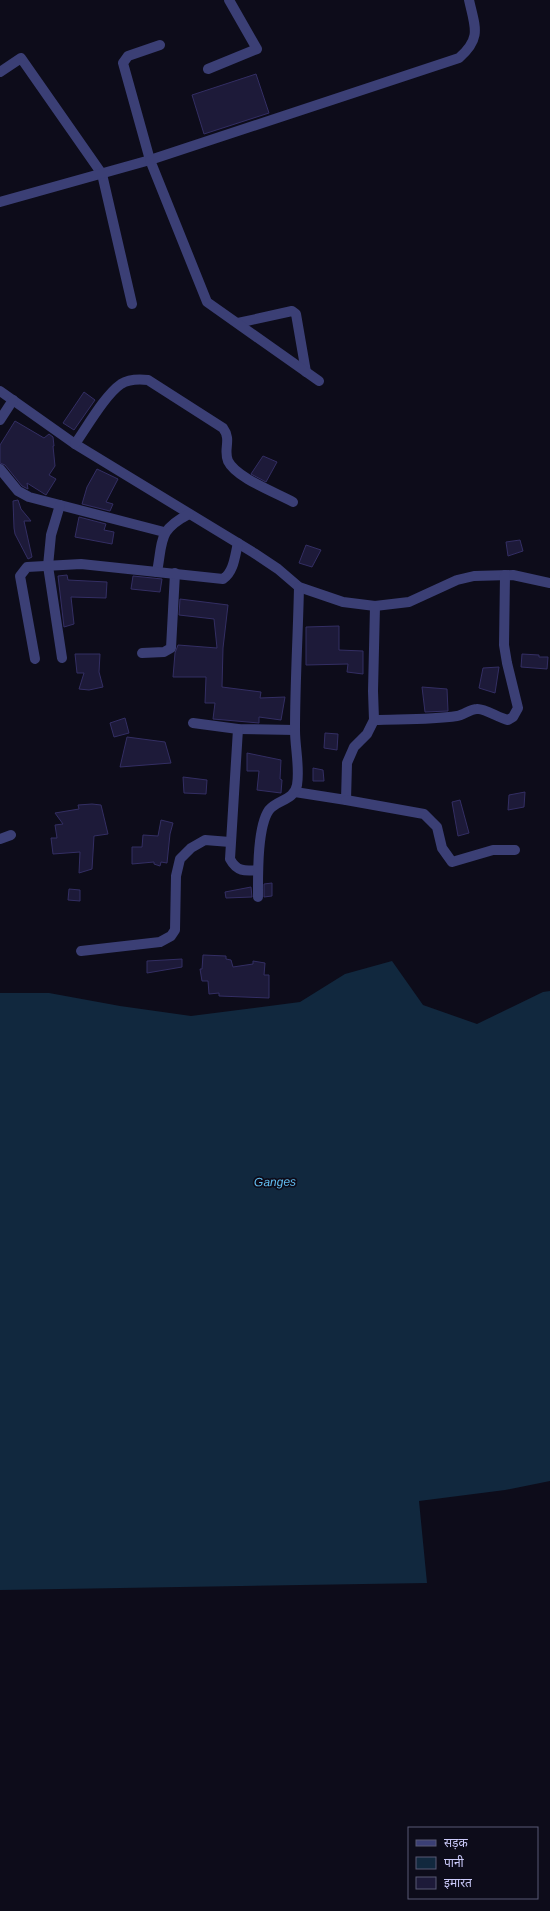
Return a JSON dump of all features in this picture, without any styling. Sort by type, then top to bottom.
[{"type":"street","points":[[208,69],[258,50],[228,0]]},
{"type":"street","points":[[0,202],[150,160],[459,58],[469,49],[476,32],[469,0]]},
{"type":"street","points":[[160,46],[128,56],[124,63],[150,160],[204,297],[207,302],[319,381]]},
{"type":"street","points":[[0,72],[21,58],[102,174],[132,304]]},
{"type":"street","points":[[238,323],[292,311],[296,314],[306,372]]},
{"type":"street","points":[[76,444],[111,394],[122,384],[135,379],[148,380],[223,428],[228,439],[226,453],[228,461],[243,476],[293,502]]},
{"type":"street","points":[[0,391],[76,444],[278,569],[299,587],[343,602],[375,606],[409,602],[457,580],[468,578],[505,575],[538,579],[550,583]]},
{"type":"street","points":[[0,420],[13,400]]},
{"type":"street","points":[[0,469],[18,491],[29,497],[164,532]]},
{"type":"street","points":[[60,505],[51,535],[48,566],[62,658]]},
{"type":"street","points":[[157,572],[164,532],[174,521],[189,514]]},
{"type":"street","points":[[35,659],[20,576],[27,567],[81,564],[175,573],[223,580],[228,576],[231,570],[238,543]]},
{"type":"street","points":[[142,653],[164,652],[171,648],[175,573]]},
{"type":"street","points":[[374,720],[435,719],[460,716],[477,708],[486,710],[496,716],[508,720],[513,717],[518,708],[504,645],[505,575]]},
{"type":"street","points":[[258,897],[258,870],[263,825],[268,812],[275,804],[290,797],[295,792],[298,783],[295,730],[299,587]]},
{"type":"street","points":[[346,800],[346,763],[354,747],[367,734],[374,720],[373,691],[375,606]]},
{"type":"street","points":[[193,723],[238,729],[295,730]]},
{"type":"street","points":[[238,729],[230,859],[233,866],[242,871],[258,870]]},
{"type":"street","points":[[295,792],[424,814],[437,827],[442,848],[452,862],[493,850],[515,850]]},
{"type":"street","points":[[0,839],[11,835]]},
{"type":"street","points":[[81,951],[160,942],[171,936],[175,930],[176,876],[180,859],[191,848],[205,840],[230,842]]},
{"type":"water","name":"Ganges","points":[[392,961],[423,1005],[477,1024],[543,992],[550,991],[550,1481],[505,1490],[419,1501],[427,1583],[0,1590],[0,993],[49,993],[120,1006],[191,1016],[300,1002],[345,974]]},
{"type":"building","points":[[256,74],[269,113],[204,134],[192,95]]},
{"type":"building","points":[[84,392],[95,400],[74,430],[63,423]]},
{"type":"building","points":[[15,421],[44,438],[49,434],[53,437],[55,466],[49,475],[56,479],[46,495],[27,483],[28,489],[22,486],[5,465],[0,463],[0,445]]},
{"type":"building","points":[[263,456],[277,462],[266,482],[251,474]]},
{"type":"building","points":[[97,469],[118,479],[106,502],[113,504],[110,511],[82,504],[87,487]]},
{"type":"building","points":[[18,500],[21,509],[31,521],[24,521],[32,557],[28,559],[15,534],[13,501]]},
{"type":"building","points":[[79,517],[106,524],[104,530],[114,532],[112,544],[75,537]]},
{"type":"building","points":[[520,540],[523,551],[508,556],[506,542]]},
{"type":"building","points":[[306,545],[321,550],[312,567],[299,563]]},
{"type":"building","points":[[67,575],[68,580],[107,582],[106,598],[71,597],[74,624],[64,627],[58,576]]},
{"type":"building","points":[[133,576],[162,579],[160,592],[131,589]]},
{"type":"building","points":[[180,599],[228,605],[223,648],[222,687],[261,692],[260,698],[285,697],[281,720],[259,717],[259,723],[213,719],[215,703],[205,703],[206,677],[173,677],[175,653],[178,645],[217,648],[214,619],[179,615]]},
{"type":"building","points":[[339,626],[339,650],[363,651],[363,674],[347,672],[348,664],[306,665],[306,627]]},
{"type":"building","points":[[75,654],[100,654],[99,672],[103,687],[89,690],[79,689],[84,673],[77,673]]},
{"type":"building","points":[[522,654],[548,657],[547,669],[521,667]]},
{"type":"building","points":[[499,667],[495,693],[479,688],[483,668]]},
{"type":"building","points":[[422,687],[447,689],[448,711],[425,712]]},
{"type":"building","points":[[125,718],[129,733],[114,737],[110,723]]},
{"type":"building","points":[[325,733],[338,734],[337,750],[324,748]]},
{"type":"building","points":[[127,737],[165,742],[171,763],[120,767]]},
{"type":"building","points":[[247,753],[281,760],[281,793],[257,790],[259,771],[247,771]]},
{"type":"building","points":[[313,768],[323,770],[324,781],[313,781]]},
{"type":"building","points":[[183,777],[207,780],[206,794],[184,793]]},
{"type":"building","points":[[525,792],[524,807],[508,810],[509,795]]},
{"type":"building","points":[[460,800],[469,833],[458,836],[452,802]]},
{"type":"building","points":[[78,805],[101,805],[108,834],[94,836],[92,869],[79,873],[80,852],[53,854],[51,838],[57,838],[55,825],[63,824],[55,813],[79,809]]},
{"type":"building","points":[[161,820],[173,823],[170,834],[167,863],[161,862],[160,866],[154,864],[154,862],[132,864],[132,847],[142,847],[143,835],[158,836]]},
{"type":"building","points":[[272,883],[272,896],[264,897],[264,884]]},
{"type":"building","points":[[251,887],[252,897],[226,898],[225,892]]},
{"type":"building","points":[[69,889],[80,890],[80,901],[68,900]]},
{"type":"building","points":[[203,955],[226,956],[226,959],[231,960],[233,967],[253,964],[253,961],[265,963],[264,975],[269,975],[269,998],[219,996],[219,993],[209,994],[208,981],[202,981],[200,969],[202,969]]},
{"type":"building","points":[[182,959],[182,967],[147,973],[147,961]]}]
